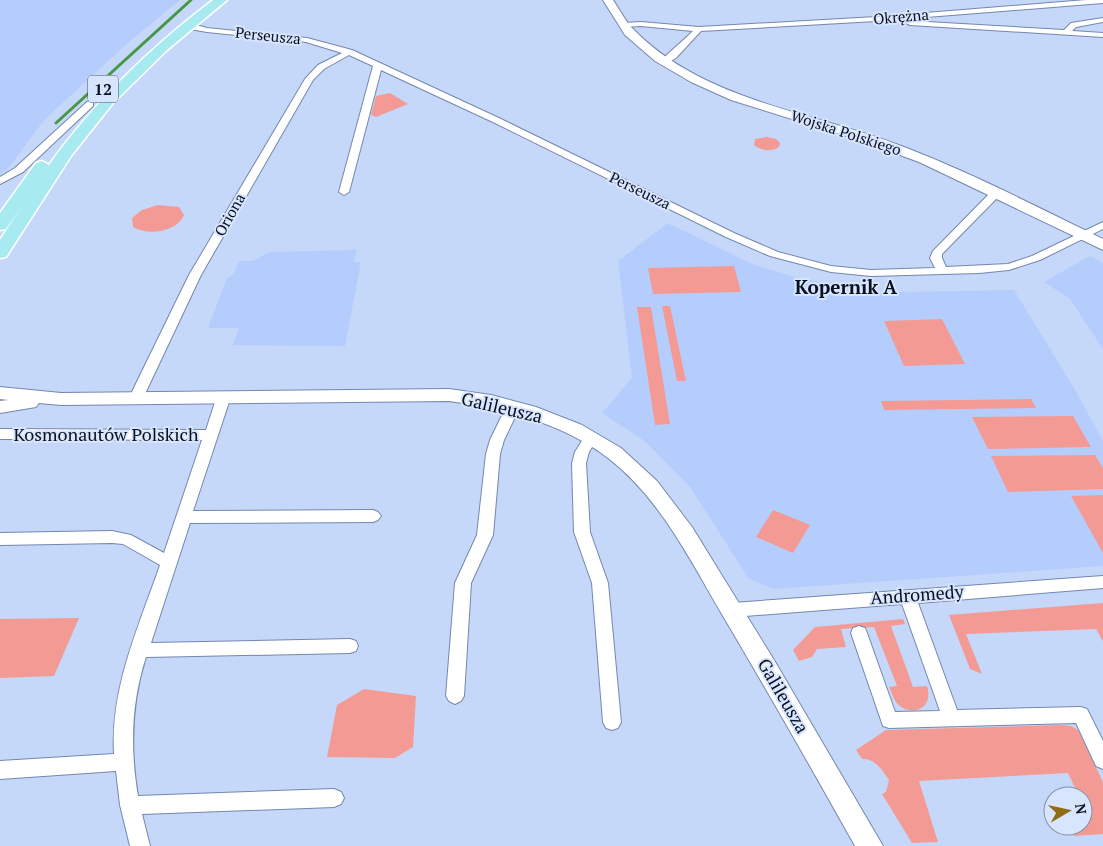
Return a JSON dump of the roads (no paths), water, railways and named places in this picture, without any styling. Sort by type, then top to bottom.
[{"type":"main road","name":"12","points":[[0,225],[9,186],[128,64],[204,0]]},
{"type":"main road","name":"12","points":[[0,253],[76,140],[117,90],[172,39],[221,0]]},
{"type":"street","name":"Wojska Polskiego","points":[[608,0],[624,25],[643,46],[664,62],[698,81],[730,95],[896,148],[996,192],[1103,245]]},
{"type":"street","name":"Okrężna","points":[[624,25],[641,24],[699,29],[1103,1]]},
{"type":"street","name":"Okrężna","points":[[850,20],[1103,35]]},
{"type":"street","name":"Okrężna","points":[[1069,32],[1069,28],[1074,25],[1103,20]]},
{"type":"street","name":"Perseusza","points":[[192,22],[194,27],[207,30],[307,40],[349,52],[378,64],[722,231],[774,254],[816,266],[856,272],[993,269],[1017,265],[1083,236],[1103,225]]},
{"type":"street","points":[[664,62],[673,56],[699,29]]},
{"type":"street","name":"Perseusza","points":[[172,39],[187,33],[207,30]]},
{"type":"street","name":"Oriona","points":[[136,398],[196,276],[309,79],[321,67],[349,52]]},
{"type":"street","points":[[344,192],[378,64]]},
{"type":"street","points":[[9,186],[18,170],[90,104]]},
{"type":"street","points":[[942,271],[936,258],[937,253],[996,192]]},
{"type":"street","name":"Galileusza","points":[[0,393],[61,399],[449,395],[491,401],[536,413],[575,430],[614,454],[650,486],[685,533],[870,846]]},
{"type":"street","name":"Kosmonautów Polskich","points":[[140,846],[130,805],[124,762],[124,714],[131,676],[224,396]]},
{"type":"street","name":"Galileusza","points":[[0,407],[61,399]]},
{"type":"street","points":[[455,696],[463,583],[486,535],[493,454],[497,440],[513,407]]},
{"type":"street","name":"Kosmonautów Polskich","points":[[0,434],[212,435]]},
{"type":"street","points":[[590,439],[582,452],[579,463],[582,532],[600,583],[612,722]]},
{"type":"street","points":[[185,517],[372,516]]},
{"type":"street","points":[[0,539],[112,537],[126,539],[168,563]]},
{"type":"street","name":"Andromedy","points":[[732,610],[1102,582]]},
{"type":"street","points":[[907,596],[951,717]]},
{"type":"street","points":[[859,633],[889,720],[1081,715],[1103,760]]},
{"type":"street","points":[[140,650],[350,646]]},
{"type":"street","points":[[0,770],[124,762]]},
{"type":"street","points":[[130,805],[334,798]]},
{"type":"waterway","points":[[56,123],[191,0]]},
{"type":"district","name":"Kopernik A","points":[[846,287]]}]
